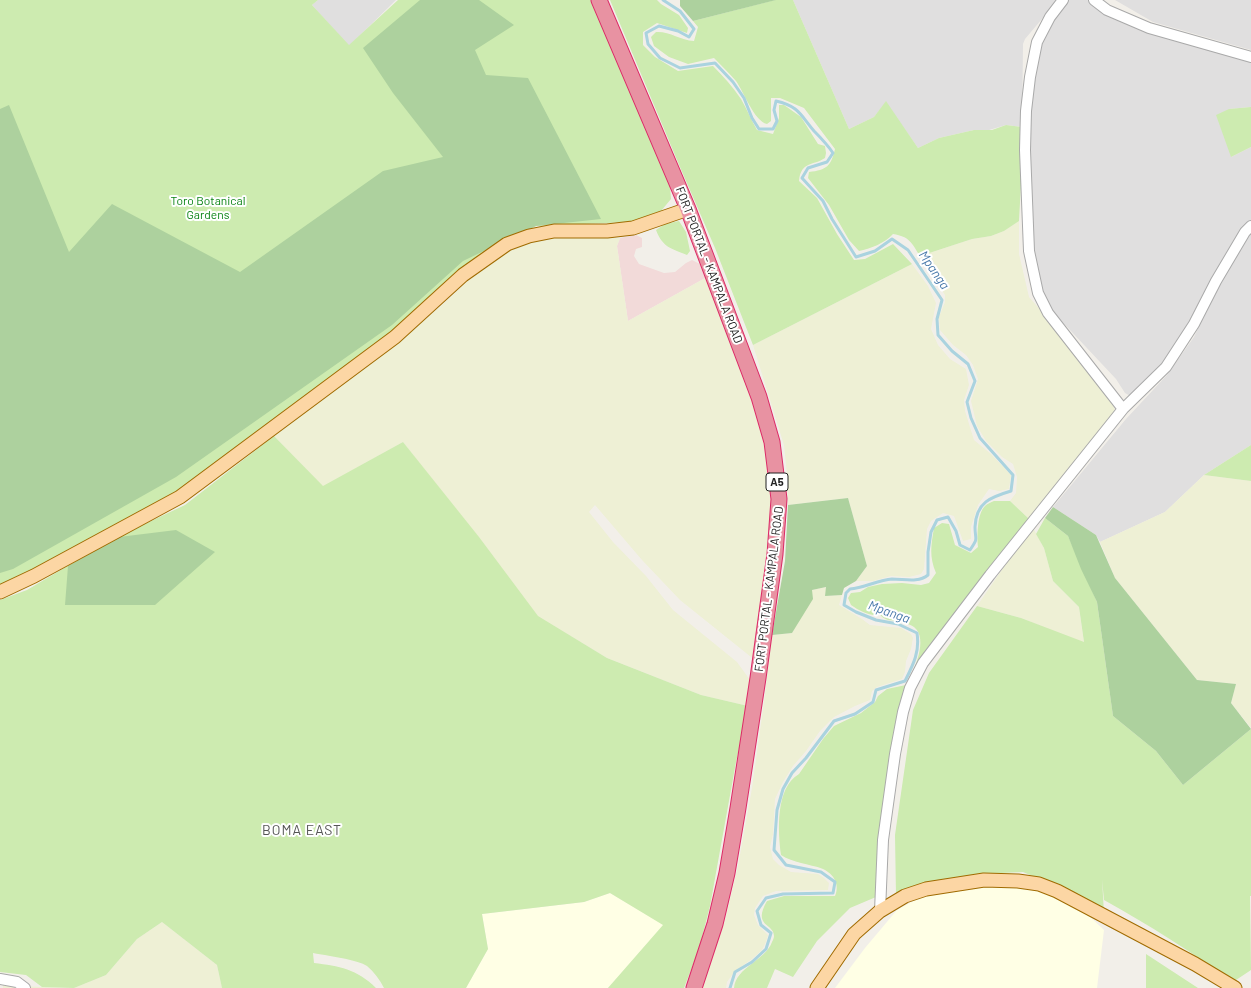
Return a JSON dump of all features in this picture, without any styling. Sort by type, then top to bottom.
[{"type":"highway","name":"FORT PORTAL - KAMPALA ROAD","points":[[599,0],[688,209],[759,397],[772,442],[779,499],[771,585],[757,685],[727,873],[715,924],[694,988]]},
{"type":"main road","points":[[0,592],[34,576],[180,497],[395,337],[464,275],[507,244],[529,236],[554,231],[606,231],[633,228],[688,209]]},
{"type":"main road","points":[[817,988],[854,934],[880,911],[905,896],[926,889],[984,880],[1018,881],[1039,884],[1057,891],[1088,906],[1235,988]]},
{"type":"street","points":[[1063,0],[1050,17],[1037,42],[1030,77],[1026,111],[1025,150],[1029,250],[1038,292],[1048,313],[1123,409]]},
{"type":"street","points":[[1094,0],[1107,10],[1148,28],[1251,57]]},
{"type":"street","points":[[880,911],[884,832],[895,754],[903,712],[910,688],[923,664],[990,575],[1123,409],[1166,367],[1194,324],[1245,232],[1251,226]]},
{"type":"street","points":[[0,978],[17,982],[25,988]]},
{"type":"shaded area","points":[[318,0],[396,0],[349,46],[312,5]]},
{"type":"shaded area","points":[[793,0],[1058,0],[1025,39],[1023,44],[1022,127],[1006,125],[989,130],[974,130],[939,138],[918,148],[886,102],[874,117],[849,129]]},
{"type":"shaded area","points":[[1069,0],[1087,0],[1134,23],[1251,60],[1251,107],[1229,109],[1231,157],[1251,147],[1251,222],[1184,335],[1163,365],[1132,397],[1125,393],[1116,379],[1054,313],[1038,291],[1031,256],[1030,135],[1032,83],[1037,51],[1048,27],[1064,4]]},
{"type":"shaded area","points":[[1115,0],[1251,0],[1251,50],[1153,22]]},
{"type":"shaded area","points":[[1019,221],[1019,254],[1029,297],[1106,385],[1115,410],[1109,424],[1029,519],[1010,501],[1016,493],[1017,477],[1013,464],[1002,457],[986,441],[977,426],[971,401],[978,379],[973,365],[966,355],[953,345],[940,330],[939,317],[945,302],[945,295],[920,256],[972,239],[991,236],[1004,231]]},
{"type":"shaded area","points":[[1251,231],[1251,445],[1204,475],[1165,512],[1100,542],[1096,535],[1053,507],[1126,419],[1167,375],[1194,337],[1218,286]]},
{"type":"shaded area","points":[[636,235],[642,238],[642,247],[636,249],[634,256],[639,264],[664,273],[675,272],[692,260],[702,265],[707,277],[628,321],[617,246],[620,238]]},
{"type":"shaded area","points":[[541,238],[620,238],[617,246],[628,321],[707,277],[767,437],[777,487],[756,661],[680,600],[642,560],[595,505],[589,512],[613,542],[646,576],[673,610],[737,662],[750,680],[748,706],[701,695],[607,658],[537,616],[403,442],[323,487],[274,436],[401,340],[471,278],[508,248]]},
{"type":"shaded area","points":[[912,264],[928,286],[936,303],[931,329],[938,345],[950,359],[966,369],[969,385],[964,400],[965,411],[974,440],[991,454],[1011,475],[1009,489],[999,491],[989,489],[978,505],[971,527],[971,539],[963,541],[954,516],[943,513],[931,521],[927,529],[924,569],[921,574],[909,577],[891,576],[873,581],[856,581],[867,566],[848,498],[788,505],[784,445],[753,345]]},
{"type":"shaded area","points":[[1204,475],[1251,481],[1251,728],[1231,703],[1236,684],[1197,680],[1115,578],[1100,542],[1165,512]]},
{"type":"shaded area","points":[[1032,526],[1044,548],[1053,581],[1079,607],[1084,643],[1021,618],[977,606]]},
{"type":"shaded area","points":[[827,587],[825,596],[842,595],[839,605],[870,625],[901,628],[911,634],[913,638],[911,649],[906,661],[905,672],[902,679],[877,687],[872,691],[870,700],[834,717],[820,731],[793,766],[775,799],[773,834],[770,847],[773,859],[779,865],[791,872],[818,874],[829,883],[828,890],[776,891],[763,896],[755,908],[754,915],[758,925],[768,935],[762,950],[735,971],[727,982],[726,988],[702,988],[725,920],[738,866],[752,788],[772,635],[792,633],[812,590]]},
{"type":"shaded area","points":[[1015,885],[1045,892],[1087,914],[1104,930],[1097,988],[835,988],[865,948],[897,910],[919,898],[948,890],[975,886]]},
{"type":"shaded area","points":[[610,893],[664,925],[608,988],[466,988],[488,949],[482,914],[584,902]]},
{"type":"shaded area","points":[[162,922],[217,965],[222,988],[74,988],[106,975],[137,939]]},
{"type":"shaded area","points":[[3,985],[42,987],[73,988],[3,988]]},
{"type":"green space","name":"Toro Botanical Gardens","points":[[0,0],[318,0],[312,5],[349,45],[398,0],[595,0],[642,108],[670,186],[671,199],[661,211],[630,222],[536,226],[504,240],[457,271],[392,331],[178,492],[5,585],[0,586]]},
{"type":"green space","points":[[420,0],[479,0],[514,25],[475,50],[486,75],[528,78],[601,219],[536,226],[463,261],[392,325],[176,477],[13,569],[0,573],[0,109],[9,105],[69,252],[112,204],[240,272],[383,171],[443,157],[393,93],[363,48]]},
{"type":"green space","points":[[610,0],[657,0],[679,15],[688,28],[687,33],[657,23],[643,32],[643,45],[655,57],[678,71],[713,66],[735,90],[757,130],[773,134],[779,118],[779,105],[784,105],[801,117],[818,144],[825,146],[826,153],[825,158],[808,165],[802,170],[799,181],[817,198],[837,234],[854,260],[865,259],[893,244],[912,264],[753,345],[715,248]]},
{"type":"green space","points":[[680,0],[776,0],[693,21],[680,6]]},
{"type":"green space","points":[[775,0],[793,0],[849,129],[874,117],[886,101],[918,148],[939,138],[974,130],[992,130],[1006,125],[1022,127],[1022,165],[1019,221],[1004,231],[991,236],[972,239],[920,256],[910,241],[893,234],[877,245],[859,251],[849,240],[829,205],[808,178],[809,172],[820,170],[830,163],[835,149],[804,108],[780,98],[771,98],[771,121],[767,124],[762,122],[750,106],[736,81],[714,58],[688,64],[669,57],[654,46],[651,37],[656,32],[661,32],[694,41],[698,27],[693,21]]},
{"type":"green space","points":[[1251,107],[1251,147],[1231,157],[1216,115],[1229,109]]},
{"type":"green space","points":[[679,221],[686,232],[690,251],[687,255],[668,247],[662,241],[656,230],[665,224]]},
{"type":"green space","points":[[274,436],[323,486],[403,442],[479,537],[538,616],[607,658],[701,695],[748,706],[736,762],[710,906],[699,949],[684,988],[608,988],[663,925],[610,893],[584,902],[482,914],[488,949],[466,988],[384,988],[374,973],[363,964],[313,953],[314,963],[340,967],[355,973],[362,976],[376,988],[222,988],[217,965],[162,922],[137,939],[106,975],[74,988],[42,987],[26,975],[0,972],[0,600],[27,590],[115,538],[185,505]]},
{"type":"green space","points":[[1251,445],[1251,481],[1204,475]]},
{"type":"green space","points":[[848,498],[867,566],[856,581],[844,588],[842,595],[825,596],[826,587],[812,590],[813,599],[792,633],[772,635],[785,561],[788,505]]},
{"type":"green space","points":[[994,501],[1010,501],[1029,519],[923,666],[904,712],[876,897],[850,908],[817,941],[793,977],[775,969],[767,988],[734,988],[740,975],[768,949],[773,939],[773,932],[765,923],[762,916],[763,909],[767,901],[784,896],[835,896],[837,888],[835,880],[827,871],[791,860],[781,855],[779,823],[782,800],[786,789],[791,781],[799,774],[823,739],[834,726],[861,713],[875,702],[878,696],[887,689],[906,685],[913,672],[919,655],[920,639],[918,632],[914,627],[903,622],[888,620],[880,615],[864,613],[851,605],[848,598],[851,593],[860,592],[868,587],[882,584],[902,583],[921,585],[929,583],[936,573],[932,562],[931,551],[934,528],[942,523],[949,524],[955,545],[971,553],[978,547],[978,525],[980,514],[985,506]]},
{"type":"green space","points":[[1053,507],[1096,535],[1115,578],[1197,680],[1236,684],[1231,703],[1251,729],[1183,785],[1156,751],[1113,716],[1097,602],[1081,569],[1068,536],[1045,518]]},
{"type":"green space","points":[[1045,518],[1068,536],[1097,602],[1113,716],[1156,751],[1183,785],[1251,729],[1251,970],[1233,982],[1170,939],[1104,900],[1102,879],[1104,913],[1061,888],[1023,872],[979,874],[944,881],[896,896],[895,835],[913,710],[929,673],[977,606],[1021,618],[1084,642],[1079,607],[1053,581],[1044,548],[1036,534]]},
{"type":"green space","points":[[176,530],[215,552],[155,605],[65,605],[68,566],[119,537]]},
{"type":"green space","points":[[1146,954],[1198,988],[1146,988]]},
{"type":"waterway","name":"Mpanga","points":[[663,0],[680,11],[694,29],[689,37],[678,31],[659,26],[646,33],[648,44],[660,58],[680,68],[715,63],[733,82],[744,98],[752,118],[759,129],[773,129],[777,121],[774,110],[776,101],[784,103],[799,112],[833,153],[827,162],[808,168],[802,178],[823,201],[832,219],[856,257],[875,251],[892,239],[908,250],[942,300],[937,319],[938,335],[952,351],[968,364],[975,381],[967,402],[971,418],[980,438],[1013,475],[1011,491],[991,498],[978,512],[975,527],[976,541],[970,550],[960,545],[956,531],[948,517],[937,520],[931,532],[928,552],[928,575],[916,580],[892,579],[882,581],[850,589],[846,593],[844,605],[856,612],[876,620],[898,624],[917,633],[917,652],[905,681],[876,690],[873,702],[855,714],[834,721],[806,758],[792,773],[783,789],[777,810],[774,850],[786,865],[821,872],[835,882],[833,893],[783,894],[766,898],[757,911],[761,925],[771,933],[766,949],[752,962],[735,972],[730,988]]},
{"type":"district","name":"BOMA EAST","points":[[302,830]]}]
